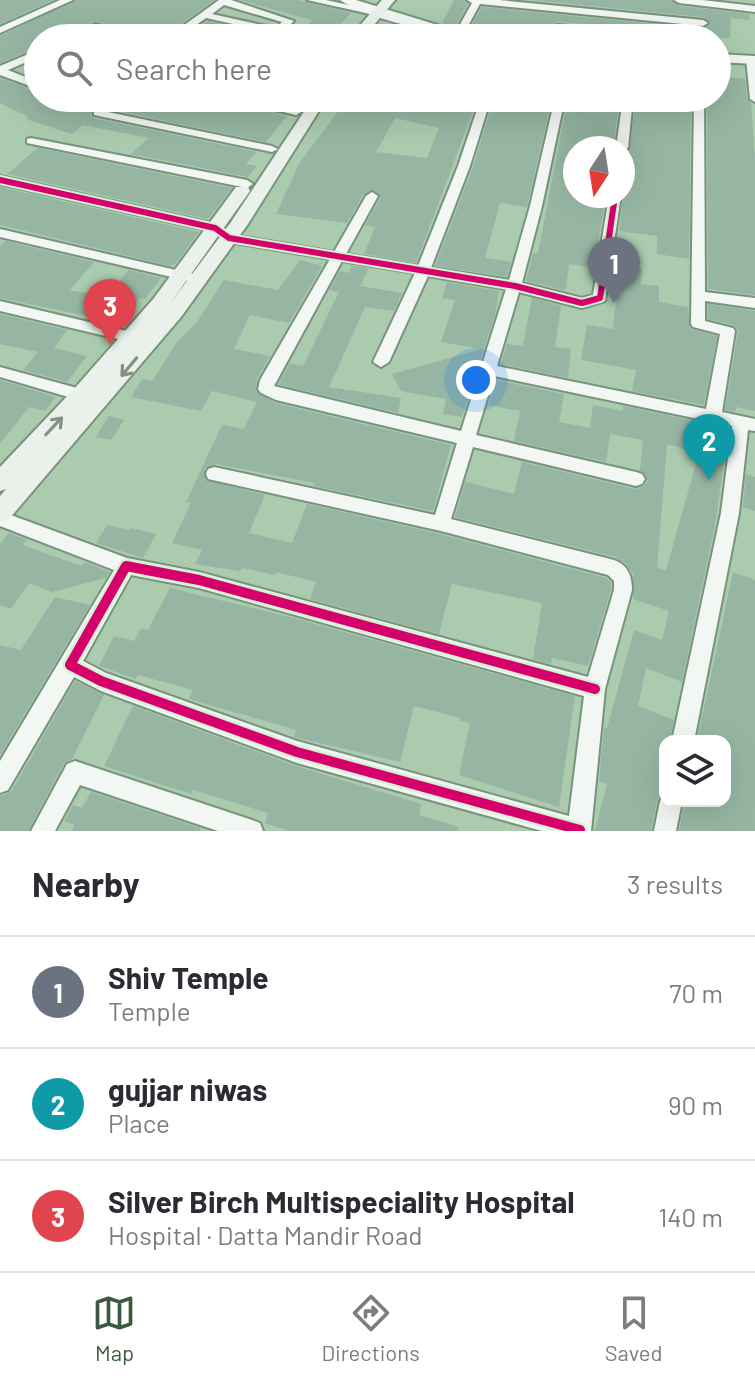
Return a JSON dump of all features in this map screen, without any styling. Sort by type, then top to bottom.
[{"type":"main road","points":[[376,24],[389,0]]},
{"type":"main road","points":[[372,24],[399,0]]},
{"type":"main road","points":[[222,233],[247,184],[297,112]]},
{"type":"main road","points":[[0,515],[100,401],[310,112]]},
{"type":"main road","points":[[2,476],[190,278]]},
{"type":"street","points":[[312,0],[419,24]]},
{"type":"street","points":[[346,0],[383,14]]},
{"type":"street","points":[[464,24],[475,0],[703,23]]},
{"type":"street","points":[[679,0],[755,9]]},
{"type":"street","points":[[0,30],[61,1]]},
{"type":"street","points":[[192,24],[224,1],[289,21],[286,24]]},
{"type":"street","points":[[558,24],[562,8]]},
{"type":"street","points":[[204,15],[235,24]]},
{"type":"street","points":[[0,70],[24,59]]},
{"type":"street","points":[[731,59],[752,60],[755,99]]},
{"type":"street","points":[[0,70],[24,80]]},
{"type":"street","points":[[381,362],[424,273],[462,178],[482,112]]},
{"type":"street","points":[[441,524],[491,370],[545,180],[557,112]]},
{"type":"street","points":[[623,136],[626,112]]},
{"type":"street","points":[[699,112],[698,324],[728,331],[713,416]]},
{"type":"street","points":[[98,113],[272,149]]},
{"type":"street","points":[[31,141],[247,184]]},
{"type":"street","points":[[0,180],[339,258],[515,286],[582,303],[600,298],[613,208]]},
{"type":"street","points":[[372,196],[268,380],[266,389],[276,394],[636,479]]},
{"type":"street","points":[[0,233],[190,278]]},
{"type":"street","points":[[698,296],[755,303]]},
{"type":"street","points":[[0,306],[131,337]]},
{"type":"street","points":[[491,370],[748,424],[684,735]]},
{"type":"street","points":[[0,372],[82,395]]},
{"type":"street","points":[[70,665],[101,681],[297,752],[580,831],[595,689],[623,590],[623,578],[614,568],[441,524],[214,474]]},
{"type":"street","points":[[0,515],[126,566],[199,580],[595,689]]},
{"type":"street","points":[[0,782],[126,566]]},
{"type":"street","points":[[42,831],[75,772],[252,831]]},
{"type":"street","points":[[665,831],[670,807]]},
{"type":"building","points":[[0,0],[53,0],[0,24]]},
{"type":"building","points":[[76,0],[214,0],[181,24],[104,24],[94,21],[89,24],[25,24]]},
{"type":"building","points":[[240,0],[298,0],[351,13],[340,24],[308,24],[312,20]]},
{"type":"building","points":[[454,0],[464,0],[468,4],[457,24],[442,23]]},
{"type":"building","points":[[530,0],[671,0],[679,6],[749,14],[750,20],[731,18],[731,24],[711,24],[703,17]]},
{"type":"building","points":[[482,7],[653,24],[472,24]]},
{"type":"building","points":[[24,25],[24,53],[0,63],[0,36]]},
{"type":"building","points":[[0,78],[24,87],[24,112],[92,112],[93,118],[257,152],[246,164],[257,166],[248,177],[131,154],[149,138],[83,125],[72,134],[26,119],[29,117],[0,103]]},
{"type":"building","points":[[731,78],[745,79],[747,99],[751,103],[755,160],[755,295],[708,289],[707,112],[731,112]]},
{"type":"building","points":[[123,112],[272,112],[287,116],[266,142]]},
{"type":"building","points":[[338,112],[473,112],[416,263],[364,254],[375,227],[365,225],[381,197],[374,190],[363,195],[347,223],[276,214],[300,162]],"holes":[[[395,118],[439,128],[427,158],[376,152]]]},
{"type":"building","points":[[490,112],[549,112],[527,207],[500,203],[485,258],[511,262],[507,277],[435,266],[473,167]]},
{"type":"building","points":[[565,112],[618,112],[615,136],[563,136],[563,208],[604,208],[594,268],[569,264],[566,288],[563,290],[526,281],[533,253],[538,253]]},
{"type":"building","points":[[634,112],[691,112],[689,259],[657,254],[657,236],[619,231],[622,208],[635,208],[635,136],[631,136]]},
{"type":"building","points":[[38,148],[232,188],[208,219],[7,174]]},
{"type":"building","points":[[0,187],[199,232],[175,264],[170,266],[0,225]]},
{"type":"building","points":[[5,241],[94,262],[70,290],[107,297],[129,270],[161,278],[145,299],[139,298],[121,323],[0,298],[0,246]]},
{"type":"building","points":[[300,260],[322,266],[289,323],[250,315],[234,349],[270,356],[257,378],[256,391],[275,403],[451,445],[433,511],[314,486],[315,483],[215,464],[205,468],[205,480],[265,495],[249,533],[292,543],[307,504],[440,534],[606,578],[611,582],[611,590],[588,666],[552,658],[551,664],[533,659],[542,603],[452,584],[439,634],[310,599],[316,582],[276,572],[275,575],[242,568],[240,571],[195,564],[202,550],[172,543],[191,503],[186,502],[222,425],[244,429],[257,402],[212,391],[201,411],[131,397],[142,379],[152,381],[224,280],[278,290]]},
{"type":"building","points":[[620,265],[642,268],[641,284],[659,286],[659,302],[688,307],[690,329],[717,336],[704,405],[632,391],[636,370],[581,360],[587,325],[613,329]]},
{"type":"building","points":[[352,266],[369,268],[360,286],[402,293],[394,311],[365,307],[329,387],[401,398],[398,413],[278,384],[290,363],[303,366],[339,292],[329,290],[340,271],[349,273]]},
{"type":"building","points":[[447,282],[499,291],[495,315],[462,417],[443,414],[446,399],[401,391],[392,374],[482,349],[441,342],[455,300],[442,298]]},
{"type":"building","points":[[532,298],[561,306],[555,347],[571,349],[568,378],[501,364],[507,344],[523,346]]},
{"type":"building","points":[[708,304],[755,311],[755,411],[736,407],[735,412],[725,410],[738,331],[734,325],[708,319]]},
{"type":"building","points":[[0,314],[67,330],[54,348],[87,356],[67,382],[23,370],[38,352],[0,344]]},
{"type":"building","points":[[0,380],[56,397],[45,411],[29,407],[0,444]]},
{"type":"building","points":[[496,380],[564,394],[559,422],[590,428],[593,405],[623,411],[623,406],[729,428],[715,525],[682,682],[646,668],[638,706],[674,720],[670,735],[659,735],[659,797],[651,831],[595,831],[607,784],[599,781],[604,729],[607,728],[634,630],[662,640],[669,611],[633,599],[633,574],[625,563],[615,557],[455,517],[465,482],[514,494],[522,462],[635,489],[643,487],[648,481],[640,470],[643,440],[610,434],[606,462],[514,441],[520,411],[488,405]],"holes":[[[667,444],[699,453],[666,570],[657,568]]]},
{"type":"building","points":[[109,416],[124,420],[111,440],[96,437]]},
{"type":"building","points":[[746,474],[755,477],[755,511],[743,507]]},
{"type":"building","points":[[107,525],[156,534],[143,558],[96,543]]},
{"type":"building","points":[[9,533],[27,540],[23,545],[75,564],[82,566],[85,562],[110,572],[106,578],[52,592],[29,583],[11,609],[0,605],[0,544]]},
{"type":"building","points":[[733,572],[755,580],[755,831],[679,831],[684,807],[731,807],[731,735],[698,735]]},
{"type":"building","points":[[170,588],[290,617],[575,696],[559,807],[459,775],[470,723],[460,721],[461,718],[414,706],[400,762],[294,737],[296,730],[189,699],[193,690],[138,675],[136,679],[99,666],[114,636],[134,641],[141,628],[148,630]]},
{"type":"building","points":[[55,597],[90,605],[0,755],[0,645],[21,650]]},
{"type":"building","points":[[75,681],[104,695],[72,759],[64,763],[28,831],[0,831],[0,796],[11,792]]},
{"type":"building","points":[[133,706],[296,766],[421,804],[419,815],[459,827],[458,831],[289,831],[265,823],[268,813],[193,790],[191,794],[104,766]]},
{"type":"building","points":[[91,792],[200,828],[200,831],[72,831],[75,825],[64,821],[73,805],[82,808]]},
{"type":"cycle path","points":[[0,180],[215,228],[229,238],[515,286],[582,303],[600,298],[613,208]]},
{"type":"cycle path","points":[[580,830],[297,752],[101,681],[70,665],[126,566],[199,580],[595,689]]},
{"type":"place","name":"Shiv Temple","points":[[614,303]]},
{"type":"place","name":"Silver Birch Multispeciality Hospital","points":[[110,345]]},
{"type":"place","name":"gujjar niwas","points":[[709,480]]}]
